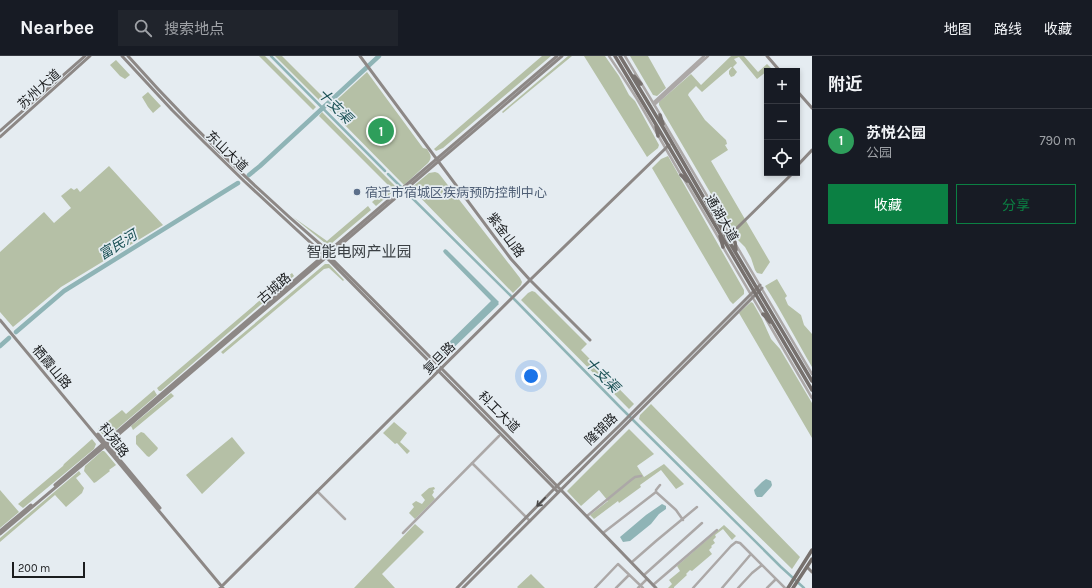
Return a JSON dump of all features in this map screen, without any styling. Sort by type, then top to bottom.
[{"type":"main road","name":"通湖大道","points":[[615,56],[655,123],[667,147],[719,231],[753,294],[812,390]]},
{"type":"main road","name":"通湖大道","points":[[620,56],[708,203],[736,253],[759,288],[812,381]]},
{"type":"main road","points":[[624,56],[626,66]]},
{"type":"main road","points":[[629,71],[641,84]]},
{"type":"main road","points":[[660,115],[664,129]]},
{"type":"main road","points":[[655,123],[658,136]]},
{"type":"main road","points":[[681,175],[691,184]]},
{"type":"main road","points":[[708,203],[718,213]]},
{"type":"main road","points":[[719,231],[723,247]]},
{"type":"main road","points":[[735,242],[736,253]]},
{"type":"main road","points":[[763,314],[774,326]]},
{"type":"main road","points":[[787,587],[812,550]]},
{"type":"main road","points":[[793,588],[812,560]]},
{"type":"street","name":"苏州大道","points":[[0,131],[85,56]]},
{"type":"street","name":"苏州大道","points":[[0,137],[90,56]]},
{"type":"street","name":"东山大道","points":[[122,56],[173,112],[203,142],[244,181],[327,254]]},
{"type":"street","name":"东山大道","points":[[128,56],[203,137],[327,254]]},
{"type":"street","name":"紫金山路","points":[[360,56],[511,259],[590,340]]},
{"type":"street","name":"古城路","points":[[0,532],[105,444],[557,56]]},
{"type":"street","name":"古城路","points":[[437,160],[562,56]]},
{"type":"street","points":[[609,56],[622,74],[658,136],[667,147],[681,175],[723,247],[753,294],[812,398]]},
{"type":"street","points":[[624,56],[735,242],[759,288],[812,374]]},
{"type":"street","points":[[654,104],[704,56]]},
{"type":"street","points":[[654,104],[708,56]]},
{"type":"street","points":[[767,56],[777,68]]},
{"type":"street","points":[[800,94],[812,108]]},
{"type":"street","name":"复旦路","points":[[223,587],[317,491],[672,142]]},
{"type":"street","points":[[800,165],[812,152]]},
{"type":"street","points":[[737,227],[789,176]]},
{"type":"street","name":"科工大道","points":[[327,254],[442,368],[556,487]]},
{"type":"street","name":"科工大道","points":[[327,254],[439,371],[587,516],[656,588]]},
{"type":"street","name":"隆锦路","points":[[463,588],[620,427],[759,288]]},
{"type":"street","name":"栖霞山路","points":[[0,320],[90,426]]},
{"type":"street","name":"科苑路","points":[[90,426],[223,587]]},
{"type":"street","name":"隆锦路","points":[[457,588],[556,487],[620,427]]},
{"type":"street","points":[[403,533],[499,436]]},
{"type":"street","points":[[472,463],[530,521]]},
{"type":"street","points":[[587,516],[635,477],[641,476]]},
{"type":"street","points":[[603,533],[656,492],[660,485]]},
{"type":"street","points":[[317,491],[345,519]]},
{"type":"street","points":[[656,492],[676,510],[683,520]]},
{"type":"street","points":[[632,562],[697,507]]},
{"type":"street","points":[[644,575],[702,523]]},
{"type":"street","points":[[653,585],[717,530]]},
{"type":"street","points":[[693,588],[736,542],[740,543],[776,579],[787,587]]},
{"type":"street","points":[[722,588],[751,554]]},
{"type":"street","points":[[595,588],[618,564],[640,587],[647,579]]},
{"type":"street","points":[[738,588],[762,565]]},
{"type":"street","points":[[807,567],[812,572]]},
{"type":"street","points":[[616,588],[629,575]]},
{"type":"street","points":[[767,588],[776,579]]},
{"type":"green space","points":[[259,56],[265,56],[316,107],[313,110]]},
{"type":"green space","points":[[275,56],[282,56],[325,99],[321,102]]},
{"type":"green space","points":[[542,56],[551,56],[443,148],[436,151],[434,149]]},
{"type":"green space","points":[[568,56],[572,56],[503,113],[502,112],[503,111]]},
{"type":"green space","points":[[584,56],[605,56],[619,76],[629,95],[635,101],[659,145],[658,148],[647,157]]},
{"type":"green space","points":[[630,56],[648,56],[666,88],[657,96],[653,95]]},
{"type":"green space","points":[[731,56],[744,56],[758,72],[767,64],[771,68],[764,68],[764,74],[757,79],[739,57],[734,59],[737,63],[733,67],[737,72],[734,76],[731,77],[729,74],[731,67],[702,92],[696,86],[688,95],[705,120],[726,140],[727,144],[725,145],[728,150],[711,161],[770,262],[762,274],[757,273],[755,270],[745,247],[738,240],[659,105],[659,102],[691,74],[701,85]]},
{"type":"green space","points":[[116,60],[130,75],[125,79],[120,76],[110,65]]},
{"type":"green space","points":[[367,72],[423,148],[427,149],[430,156],[428,163],[404,185],[328,108]]},
{"type":"green space","points":[[148,92],[161,106],[153,113],[142,97]]},
{"type":"green space","points":[[322,112],[398,189],[376,206],[372,202],[390,187],[319,116]]},
{"type":"green space","points":[[668,156],[744,290],[744,294],[733,304],[652,168],[661,159]]},
{"type":"green space","points":[[109,166],[163,225],[61,287],[13,327],[0,312],[0,252],[44,212],[54,223],[71,208],[61,196],[71,188],[74,190],[77,188],[80,192]]},
{"type":"green space","points":[[435,172],[440,175],[520,278],[522,282],[521,285],[513,293],[411,188],[429,173]]},
{"type":"green space","points":[[368,206],[371,210],[329,244],[325,243],[293,217],[327,241]]},
{"type":"green space","points":[[325,264],[329,264],[344,280],[343,281],[329,268],[324,269],[223,354],[221,352]]},
{"type":"green space","points":[[292,273],[294,276],[161,391],[159,391],[157,388]]},
{"type":"green space","points":[[777,279],[787,296],[785,298],[788,305],[801,315],[804,325],[812,334],[812,367],[765,286]]},
{"type":"green space","points":[[532,291],[535,292],[587,344],[581,350],[634,404],[629,409],[521,300]]},
{"type":"green space","points":[[751,302],[762,319],[771,339],[780,349],[812,403],[812,438],[739,313]]},
{"type":"green space","points":[[154,390],[157,395],[110,435],[105,437],[98,429],[122,410],[126,414]]},
{"type":"green space","points":[[171,393],[174,396],[133,430],[131,426]]},
{"type":"green space","points":[[651,404],[800,557],[792,569],[639,419],[640,415]]},
{"type":"green space","points":[[394,422],[407,433],[400,442],[410,451],[407,454],[397,443],[395,444],[383,433]]},
{"type":"green space","points":[[629,429],[654,454],[637,466],[644,477],[664,464],[684,484],[676,489],[661,470],[640,485],[641,487],[619,503],[618,501],[594,519],[590,515],[608,501],[599,490],[581,506],[567,491]]},
{"type":"green space","points":[[141,432],[144,433],[158,448],[149,457],[136,444],[136,436]]},
{"type":"green space","points":[[232,437],[245,453],[202,494],[186,475]]},
{"type":"green space","points":[[92,439],[96,444],[94,449],[23,508],[18,504],[63,466]]},
{"type":"green space","points":[[102,451],[106,453],[116,465],[94,483],[84,471],[85,466]]},
{"type":"green space","points":[[79,471],[81,474],[76,478],[84,488],[82,493],[66,507],[55,495],[0,542],[0,538]]},
{"type":"green space","points":[[434,487],[435,489],[433,490],[434,492],[432,495],[435,499],[415,519],[409,513],[414,507],[412,504],[416,501],[422,504],[425,500],[421,495],[429,488]]},
{"type":"green space","points":[[0,490],[19,512],[0,528]]},
{"type":"green space","points":[[415,524],[424,532],[382,574],[395,588],[354,588]]},
{"type":"green space","points":[[724,525],[736,536],[732,540],[723,529],[715,535],[716,537],[713,540],[715,543],[709,550],[712,554],[692,571],[690,570],[674,588],[668,588],[672,584],[669,580],[680,571],[677,566]]},
{"type":"green space","points":[[531,574],[545,588],[517,587]]},
{"type":"water","points":[[445,249],[499,302],[499,304],[444,357],[439,352],[491,301],[444,253],[443,251]]},
{"type":"water","points":[[766,479],[771,481],[771,487],[762,497],[757,497],[754,490]]},
{"type":"water","points":[[662,504],[666,506],[666,509],[659,514],[651,524],[630,541],[623,542],[620,537],[646,515]]},
{"type":"waterway","name":"十支渠","points":[[271,56],[385,171]]},
{"type":"waterway","name":"富民河","points":[[249,175],[379,56]]},
{"type":"waterway","name":"十支渠","points":[[388,174],[621,408],[804,588]]},
{"type":"waterway","name":"富民河","points":[[16,332],[64,291],[238,183]]},
{"type":"waterway","name":"富民河","points":[[0,346],[9,338]]},
{"type":"place","name":"苏悦公园","points":[[381,131]]},
{"type":"place","name":"宿迁市宿城区疾病预防控制中心","points":[[357,192]]},
{"type":"district","name":"智能电网产业园","points":[[359,252]]}]
